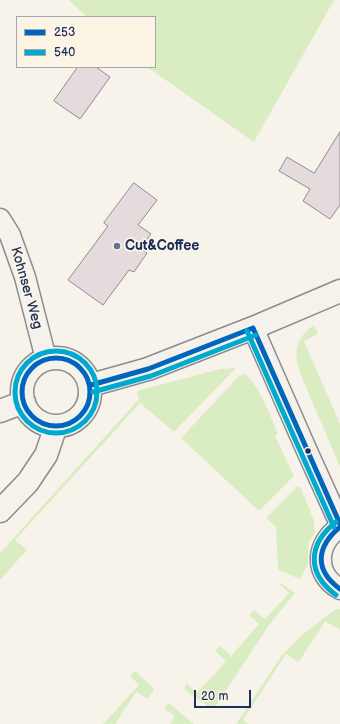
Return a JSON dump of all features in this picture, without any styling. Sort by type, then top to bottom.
[{"type":"main road","points":[[91,386],[148,369],[253,328],[340,291]]},
{"type":"main road","points":[[53,357],[66,358],[78,364],[86,373],[91,386],[90,401],[83,414],[71,423],[56,426],[46,425],[36,420],[28,412],[24,402],[22,390],[25,378],[31,368],[41,360],[53,357]]},
{"type":"main road","points":[[0,411],[24,402]]},
{"type":"main road","points":[[0,511],[28,482],[39,466],[46,455],[56,426]]},
{"type":"street","name":"Kohnser Weg","points":[[0,219],[10,235],[25,277],[46,359]]},
{"type":"street","points":[[253,328],[340,524]]},
{"type":"street","points":[[340,527],[332,532],[325,541],[321,551],[323,572],[329,582],[340,589]]},
{"type":"green space","points":[[69,0],[334,0],[254,142],[148,68],[156,68],[156,16],[86,16]]},
{"type":"green space","points":[[314,325],[318,334],[304,341],[340,424],[340,467],[298,365],[297,346],[299,341],[307,330]]},
{"type":"green space","points":[[236,368],[174,432],[140,403],[15,540],[27,550],[0,580],[0,553],[139,399],[137,391],[220,369]]},
{"type":"green space","points":[[244,373],[256,386],[264,402],[278,434],[275,436],[294,476],[259,511],[181,438],[238,377]]},
{"type":"green space","points":[[298,486],[301,488],[314,521],[315,533],[309,542],[308,564],[300,579],[278,570],[276,527],[266,518]]},
{"type":"green space","points":[[278,583],[281,583],[295,593],[269,625],[216,706],[209,707],[185,690],[186,683],[197,693],[226,661],[215,651],[220,646],[231,656],[259,624],[249,615],[254,610],[265,619],[289,593]]},
{"type":"green space","points":[[340,609],[340,630],[325,621],[299,662],[286,654],[243,720],[248,724],[236,724],[282,655],[302,635],[334,610]]},
{"type":"green space","points":[[133,672],[136,672],[153,687],[154,690],[148,699],[136,692],[115,724],[103,724],[139,685],[130,676]]},
{"type":"green space","points":[[168,704],[170,704],[194,724],[170,724],[175,716],[164,709]]},
{"type":"building","points":[[77,68],[97,68],[110,77],[80,119],[54,101]]},
{"type":"building","points":[[340,132],[340,205],[330,219],[303,201],[310,189],[279,171],[287,157],[314,173]]},
{"type":"building","name":"Cut&Coffee","points":[[134,183],[157,200],[138,225],[151,234],[140,248],[147,253],[134,272],[129,270],[103,305],[68,280],[108,226],[104,223]]},
{"type":"transit line","name":"253","points":[[253,328],[340,524]]},
{"type":"transit line","name":"253","points":[[91,385],[148,369],[253,328]]},
{"type":"transit line","name":"540","points":[[247,331],[334,527]]},
{"type":"transit line","name":"540","points":[[93,392],[151,376],[256,335]]},
{"type":"transit line","name":"540","points":[[48,351],[64,351],[79,358],[90,369],[97,384],[97,392],[97,400],[94,408],[85,421],[72,430],[64,433],[48,433],[33,426],[22,415],[15,400],[15,384],[22,369],[33,358],[48,351]]},
{"type":"transit line","name":"253","points":[[49,358],[63,358],[75,363],[85,373],[90,385],[90,392],[90,399],[85,411],[75,421],[63,426],[49,426],[37,421],[27,411],[22,399],[22,385],[27,373],[37,363],[49,358]]},
{"type":"transit line","name":"540","points":[[336,522],[320,540],[314,558],[315,568],[319,577],[336,595]]},
{"type":"transit line","name":"253","points":[[340,527],[326,542],[321,558],[322,566],[326,574],[340,589]]},
{"type":"place","name":"Cut&Coffee","points":[[117,246]]}]
